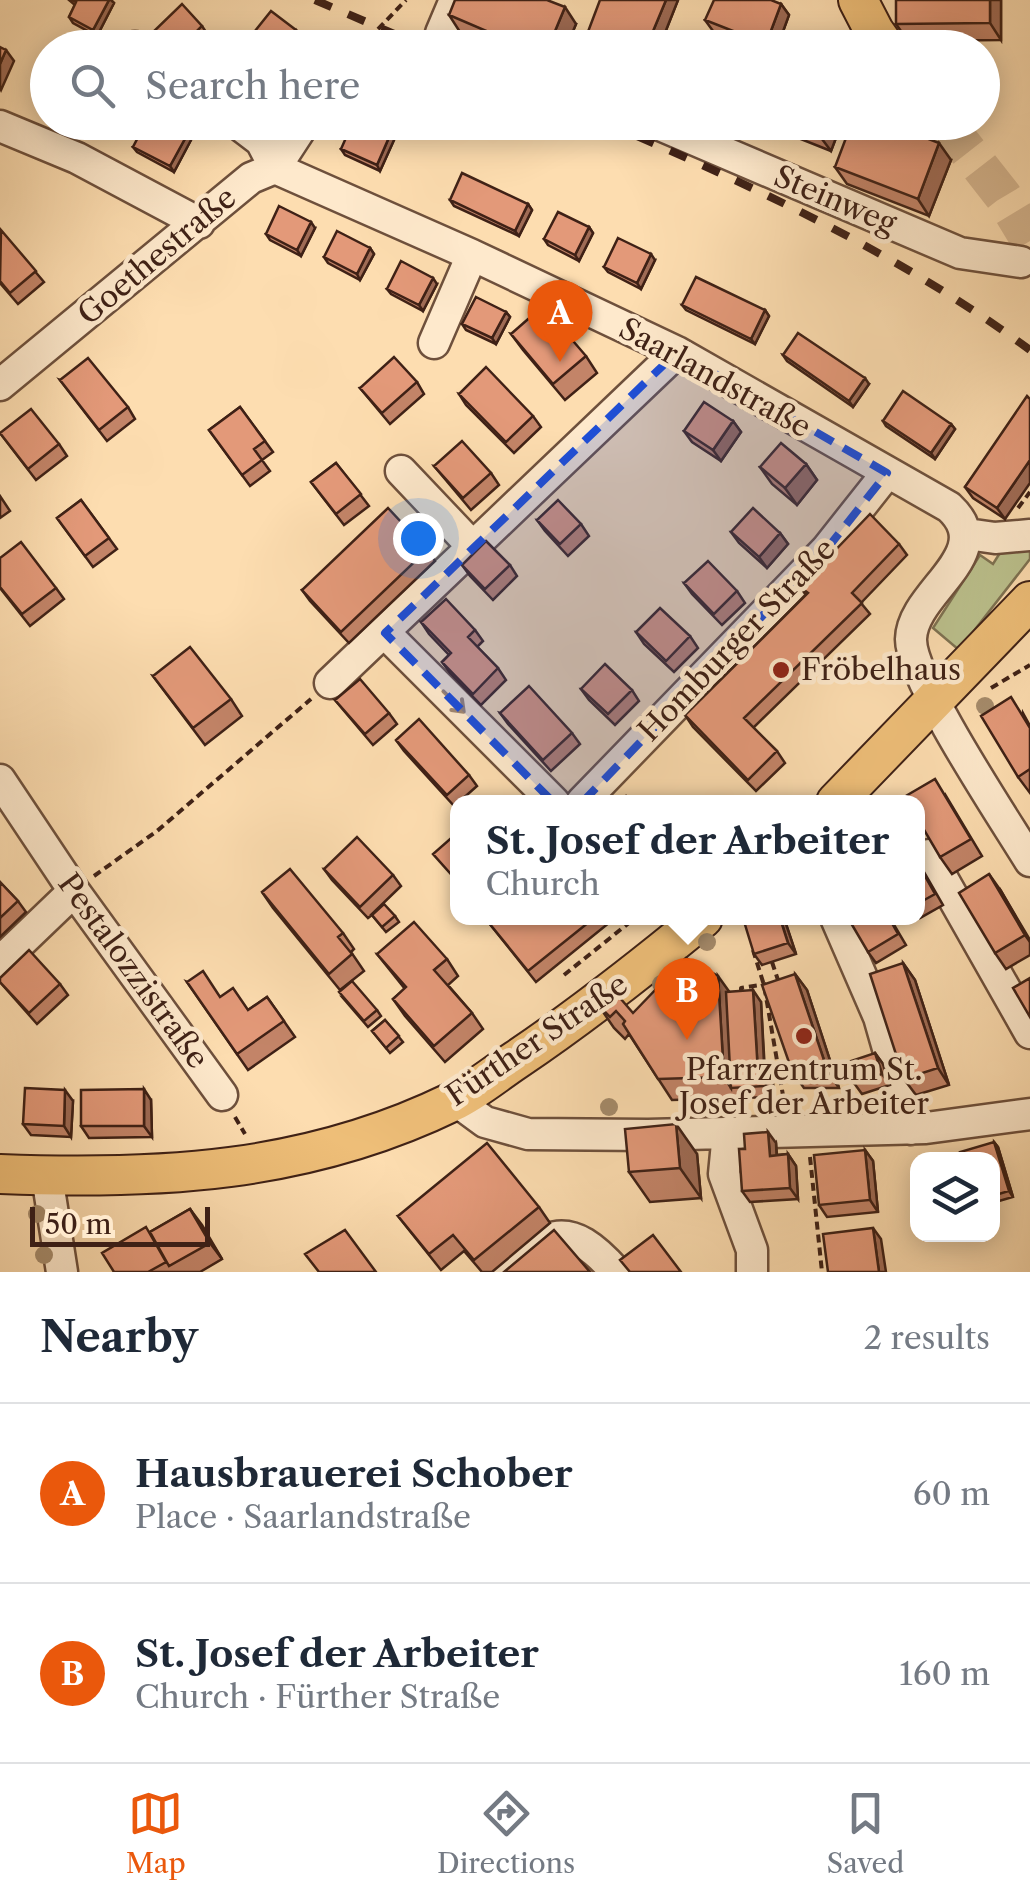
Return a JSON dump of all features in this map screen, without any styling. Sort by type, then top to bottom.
[{"type":"main road","points":[[858,0],[873,30]]},
{"type":"main road","points":[[843,795],[1030,601]]},
{"type":"main road","name":"Fürther Straße","points":[[0,1174],[178,1175],[262,1164],[354,1142],[455,1100],[591,1010],[694,925]]},
{"type":"street","points":[[442,30],[454,0]]},
{"type":"street","points":[[0,126],[30,138]]},
{"type":"street","points":[[34,140],[77,158],[199,223]]},
{"type":"street","name":"Saarlandstraße","points":[[259,140],[275,168],[678,352],[948,507],[962,520],[968,534]]},
{"type":"street","name":"Goethestraße","points":[[0,385],[251,178],[275,168],[293,140]]},
{"type":"street","name":"Steinweg","points":[[695,140],[960,253],[1021,262]]},
{"type":"street","points":[[434,343],[472,255]]},
{"type":"street","points":[[330,683],[678,352]]},
{"type":"street","points":[[401,471],[474,548]]},
{"type":"street","name":"Homburger Straße","points":[[589,795],[826,550],[887,473]]},
{"type":"street","points":[[1030,535],[994,538],[968,534],[962,551],[916,620],[911,635],[917,666],[935,702],[1030,861]]},
{"type":"street","points":[[385,633],[547,795]]},
{"type":"street","name":"Pestalozzistraße","points":[[5,801],[222,1094]]},
{"type":"street","points":[[929,855],[1030,1033]]},
{"type":"street","points":[[0,962],[74,891]]},
{"type":"street","points":[[839,925],[879,1018],[911,1129]]},
{"type":"street","points":[[455,1100],[486,1122],[528,1134],[911,1129],[1030,1114]]},
{"type":"street","points":[[728,1133],[724,1174],[752,1250],[752,1272]]},
{"type":"street","points":[[46,1176],[62,1272]]},
{"type":"street","points":[[498,1272],[541,1238],[552,1237],[586,1244],[616,1272]]},
{"type":"path","points":[[377,30],[406,0]]},
{"type":"path","points":[[980,693],[1030,665]]},
{"type":"path","points":[[74,891],[157,831],[330,683]]},
{"type":"path","points":[[564,975],[626,925]]},
{"type":"path","points":[[752,949],[814,1195],[822,1272]]},
{"type":"path","points":[[742,1003],[740,988],[778,980],[772,962]]},
{"type":"path","name":"Pestalozzistraße","points":[[222,1094],[262,1164]]},
{"type":"path","points":[[814,1195],[824,1193]]},
{"type":"highlighted area","points":[[677,352],[887,473],[826,550],[568,817],[385,633]]},
{"type":"green space","points":[[1010,537],[1030,550],[1030,559],[959,650],[933,628],[980,555],[993,564]]},
{"type":"building","points":[[72,0],[109,0],[93,30],[69,17],[76,2]]},
{"type":"building","points":[[455,0],[547,0],[565,7],[555,30],[484,30],[449,15]]},
{"type":"building","points":[[600,0],[666,0],[654,30],[589,30]]},
{"type":"building","points":[[714,0],[771,0],[781,4],[771,30],[730,30],[705,20]]},
{"type":"building","points":[[896,0],[990,0],[990,23],[896,24]]},
{"type":"building","points":[[182,4],[202,26],[198,30],[155,30]]},
{"type":"building","points":[[271,11],[296,30],[256,30]]},
{"type":"building","points":[[137,140],[184,140],[170,166],[133,147]]},
{"type":"building","points":[[345,140],[388,140],[377,165],[341,149]]},
{"type":"building","points":[[845,140],[939,143],[918,199],[835,167]]},
{"type":"building","points":[[462,173],[528,204],[515,231],[450,200]]},
{"type":"building","points":[[279,206],[311,222],[297,250],[266,234]]},
{"type":"building","points":[[558,212],[589,227],[575,255],[544,239]]},
{"type":"building","points":[[1,230],[36,271],[10,293],[0,281]]},
{"type":"building","points":[[337,231],[370,248],[357,274],[324,257]]},
{"type":"building","points":[[618,238],[651,254],[637,283],[604,267]]},
{"type":"building","points":[[401,261],[433,278],[419,305],[387,289]]},
{"type":"building","points":[[696,277],[765,310],[751,339],[682,305]]},
{"type":"building","points":[[476,297],[506,312],[492,338],[462,324]]},
{"type":"building","points":[[543,306],[586,356],[553,384],[511,334]]},
{"type":"building","points":[[798,333],[865,378],[849,401],[783,355]]},
{"type":"building","points":[[394,357],[417,382],[382,413],[360,388]]},
{"type":"building","points":[[88,358],[128,407],[99,430],[60,380]]},
{"type":"building","points":[[486,367],[533,416],[506,442],[459,394]]},
{"type":"building","points":[[903,391],[951,424],[931,453],[883,421]]},
{"type":"building","points":[[1027,396],[1030,460],[997,508],[965,487]]},
{"type":"building","points":[[704,402],[733,421],[713,450],[684,431]]},
{"type":"building","points":[[240,407],[265,441],[254,449],[262,460],[242,475],[209,430]]},
{"type":"building","points":[[31,409],[59,444],[28,469],[0,433]]},
{"type":"building","points":[[462,441],[491,473],[463,498],[434,466]]},
{"type":"building","points":[[781,443],[806,464],[785,488],[760,467]]},
{"type":"building","points":[[336,463],[361,494],[336,514],[311,482]]},
{"type":"building","points":[[81,500],[109,538],[85,556],[57,518]]},
{"type":"building","points":[[558,500],[581,524],[560,544],[537,520]]},
{"type":"building","points":[[388,508],[427,550],[341,632],[302,590]]},
{"type":"building","points":[[753,508],[780,533],[759,557],[731,532]]},
{"type":"building","name":"Fröbelhaus","points":[[870,514],[899,544],[852,593],[862,603],[744,718],[777,751],[748,780],[685,715],[808,593],[800,587]]},
{"type":"building","points":[[486,541],[510,565],[485,589],[462,565]]},
{"type":"building","points":[[21,542],[56,588],[22,614],[0,587],[0,558]]},
{"type":"building","points":[[708,561],[737,591],[714,614],[684,583]]},
{"type":"building","points":[[446,599],[475,630],[468,637],[498,668],[473,694],[442,662],[451,653],[421,622]]},
{"type":"building","points":[[660,608],[690,636],[666,661],[636,632]]},
{"type":"building","points":[[190,647],[231,699],[193,728],[153,676]]},
{"type":"building","points":[[605,664],[632,690],[608,714],[581,689]]},
{"type":"building","points":[[360,679],[389,713],[365,734],[335,700]]},
{"type":"building","points":[[529,686],[572,733],[543,760],[500,713]]},
{"type":"building","points":[[1011,697],[1030,728],[1030,769],[1018,777],[981,716]]},
{"type":"building","points":[[419,719],[469,775],[447,795],[396,740]]},
{"type":"building","points":[[935,779],[971,839],[940,857],[925,832],[925,795],[907,795]]},
{"type":"building","points":[[357,837],[393,875],[360,907],[324,869]]},
{"type":"building","points":[[450,839],[450,873],[433,854]]},
{"type":"building","points":[[290,869],[343,933],[338,937],[352,954],[329,974],[262,892]]},
{"type":"building","points":[[989,874],[1025,935],[995,953],[959,893]]},
{"type":"building","points":[[925,876],[935,894],[925,900]]},
{"type":"building","points":[[0,882],[18,901],[0,918]]},
{"type":"building","points":[[384,904],[395,916],[382,927],[372,915]]},
{"type":"building","points":[[414,922],[447,959],[434,970],[472,1013],[434,1046],[393,999],[406,987],[377,954]]},
{"type":"building","points":[[491,925],[585,925],[528,971]]},
{"type":"building","points":[[745,925],[782,925],[788,943],[754,954]]},
{"type":"building","points":[[852,925],[893,925],[898,934],[868,952]]},
{"type":"building","points":[[29,950],[60,984],[29,1013],[0,978]]},
{"type":"building","points":[[686,958],[718,976],[724,1077],[658,1079],[623,1024],[625,1021],[616,1011],[610,1017],[599,1006],[614,991],[633,1013]]},
{"type":"building","points":[[903,963],[938,1068],[904,1079],[870,974]]},
{"type":"building","points":[[203,971],[220,997],[233,988],[248,1010],[267,997],[284,1021],[237,1054],[187,982]]},
{"type":"building","points":[[795,974],[828,1072],[792,1071],[762,985]]},
{"type":"building","points":[[1030,978],[1030,1017],[1013,988]]},
{"type":"building","points":[[352,981],[377,1010],[364,1021],[339,992]]},
{"type":"building","points":[[753,990],[758,1073],[765,1072],[766,1086],[731,1088],[726,992]]},
{"type":"building","points":[[385,1020],[399,1036],[386,1048],[372,1031]]},
{"type":"building","points":[[875,1053],[882,1074],[854,1083],[848,1062]]},
{"type":"building","points":[[25,1088],[65,1090],[64,1126],[23,1124]]},
{"type":"building","points":[[144,1089],[144,1126],[81,1126],[81,1090]]},
{"type":"building","points":[[676,1124],[680,1168],[629,1172],[625,1129]]},
{"type":"building","points":[[768,1132],[770,1156],[788,1154],[790,1188],[742,1191],[739,1149],[745,1149],[744,1134]]},
{"type":"building","points":[[994,1142],[997,1152],[960,1152]]},
{"type":"building","points":[[487,1143],[539,1207],[474,1260],[453,1235],[429,1254],[398,1216]]},
{"type":"building","points":[[865,1150],[870,1200],[819,1205],[814,1155]]},
{"type":"building","points":[[1000,1162],[1009,1191],[1000,1194]]},
{"type":"building","points":[[190,1209],[210,1243],[169,1266],[150,1232]]},
{"type":"building","points":[[146,1227],[166,1262],[148,1272],[114,1272],[102,1253]]},
{"type":"building","points":[[873,1228],[879,1272],[828,1272],[823,1234]]},
{"type":"building","points":[[345,1230],[376,1272],[319,1272],[305,1254]]},
{"type":"building","points":[[554,1230],[590,1272],[504,1272]]},
{"type":"building","points":[[653,1235],[681,1272],[630,1272],[620,1260]]},
{"type":"tunnel","points":[[959,140],[1003,196],[1030,241]]},
{"type":"railway","points":[[315,0],[385,30]]},
{"type":"railway","points":[[645,140],[877,252],[1030,350]]},
{"type":"place","name":"Hausbrauerei Schober","points":[[560,362]]},
{"type":"place","name":"Fröbelhaus","points":[[781,670]]},
{"type":"place","name":"Pfarrzentrum St. Josef der Arbeiter","points":[[804,1036]]},
{"type":"place","name":"St. Josef der Arbeiter","points":[[687,1040]]}]
